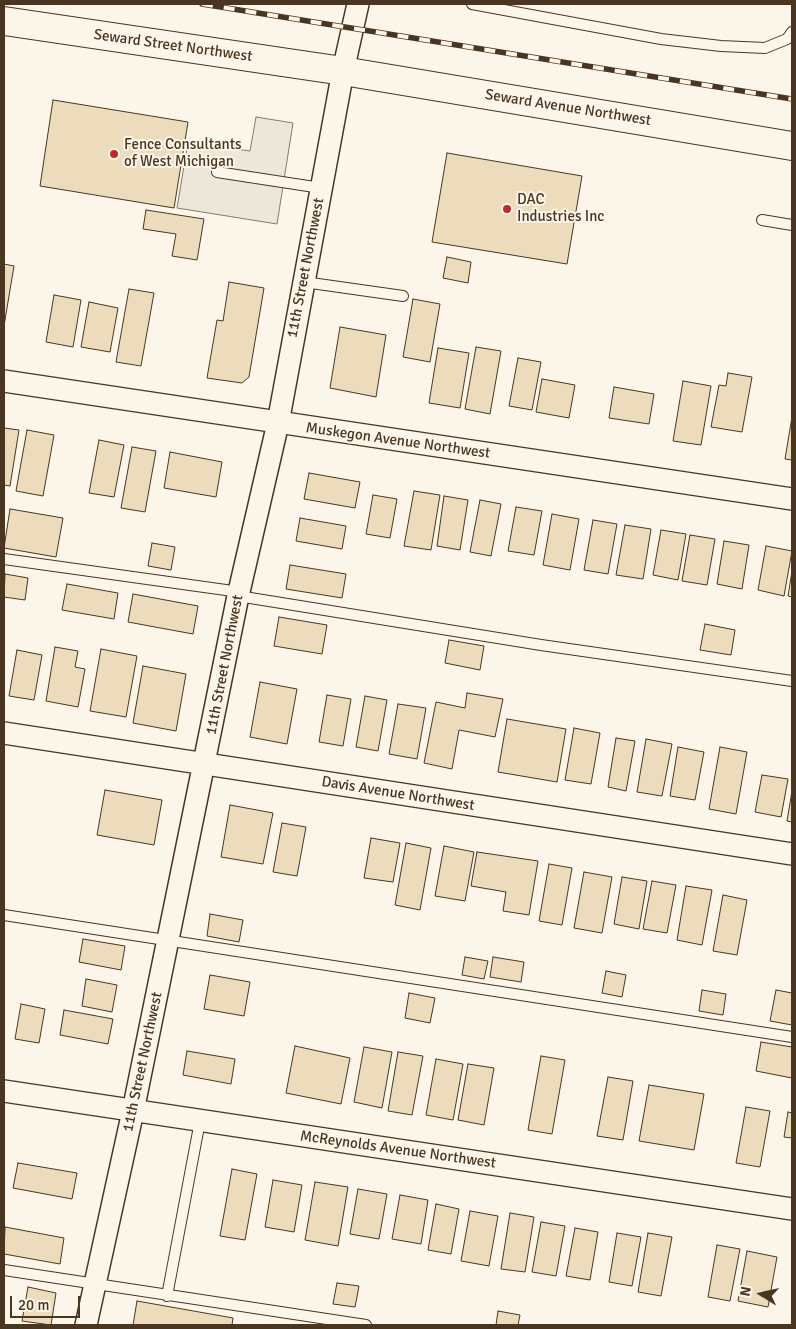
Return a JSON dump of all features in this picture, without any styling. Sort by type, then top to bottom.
[{"type":"street","name":"11th Street Northwest","points":[[86,1325],[133,1111],[239,594],[278,423],[343,71],[358,4]]},
{"type":"street","name":"Seward Street Northwest","points":[[4,21],[343,71]]},
{"type":"street","name":"Seward Avenue Northwest","points":[[343,71],[792,146]]},
{"type":"street","name":"Muskegon Avenue Northwest","points":[[4,381],[792,500]]},
{"type":"street","name":"Davis Avenue Northwest","points":[[4,733],[792,854]]},
{"type":"street","name":"McReynolds Avenue Northwest","points":[[4,1091],[792,1209]]},
{"type":"lane","points":[[472,4],[661,39],[721,46],[766,48],[787,39],[792,32]]},
{"type":"lane","points":[[218,172],[322,188]]},
{"type":"lane","points":[[762,220],[792,225]]},
{"type":"lane","points":[[304,282],[403,296]]},
{"type":"lane","points":[[4,559],[239,594],[541,645],[792,681]]},
{"type":"lane","points":[[4,915],[792,1037]]},
{"type":"lane","points":[[167,1296],[200,1121]]},
{"type":"lane","points":[[4,1270],[366,1325]]},
{"type":"shaded area","points":[[256,117],[293,123],[277,224],[177,208],[188,142],[250,151]]},
{"type":"building","name":"Fence Consultants of West Michigan","points":[[53,100],[188,122],[174,208],[40,186]]},
{"type":"building","name":"DAC Industries Inc","points":[[447,153],[582,176],[567,264],[432,242]]},
{"type":"building","points":[[146,210],[204,219],[197,260],[172,256],[176,234],[143,229]]},
{"type":"building","points":[[447,257],[471,262],[468,283],[443,278]]},
{"type":"building","points":[[4,264],[14,266],[4,326]]},
{"type":"building","points":[[229,282],[264,288],[249,377],[242,383],[207,378],[217,320],[223,321]]},
{"type":"building","points":[[129,289],[154,293],[141,366],[116,362]]},
{"type":"building","points":[[54,295],[81,300],[73,347],[46,342]]},
{"type":"building","points":[[413,299],[440,304],[430,362],[403,357]]},
{"type":"building","points":[[89,302],[118,308],[110,352],[81,347]]},
{"type":"building","points":[[340,327],[386,335],[376,397],[330,388]]},
{"type":"building","points":[[476,347],[501,351],[490,414],[465,409]]},
{"type":"building","points":[[438,348],[469,353],[460,408],[429,403]]},
{"type":"building","points":[[518,358],[541,362],[532,410],[509,406]]},
{"type":"building","points":[[728,373],[752,377],[742,432],[711,427],[719,385],[726,386]]},
{"type":"building","points":[[542,379],[575,385],[569,418],[536,412]]},
{"type":"building","points":[[683,381],[711,386],[701,445],[673,441]]},
{"type":"building","points":[[614,387],[654,394],[649,424],[609,418]]},
{"type":"building","points":[[792,417],[792,460],[785,459]]},
{"type":"building","points":[[4,428],[19,430],[10,486],[4,485]]},
{"type":"building","points":[[27,430],[54,435],[43,496],[16,491]]},
{"type":"building","points":[[99,440],[124,445],[114,497],[89,493]]},
{"type":"building","points":[[132,447],[156,451],[145,512],[121,508]]},
{"type":"building","points":[[170,452],[222,462],[216,497],[164,488]]},
{"type":"building","points":[[309,473],[360,482],[355,508],[304,499]]},
{"type":"building","points":[[414,491],[440,495],[431,550],[404,546]]},
{"type":"building","points":[[373,495],[397,499],[390,538],[366,534]]},
{"type":"building","points":[[444,496],[468,500],[460,550],[437,546]]},
{"type":"building","points":[[480,500],[501,504],[491,556],[470,552]]},
{"type":"building","points":[[516,507],[542,511],[534,555],[508,551]]},
{"type":"building","points":[[10,509],[63,518],[56,557],[4,548]]},
{"type":"building","points":[[552,514],[579,519],[570,570],[543,565]]},
{"type":"building","points":[[300,518],[346,526],[342,549],[296,541]]},
{"type":"building","points":[[593,520],[617,524],[608,574],[584,570]]},
{"type":"building","points":[[625,525],[651,529],[643,579],[616,575]]},
{"type":"building","points":[[661,530],[686,534],[678,580],[653,575]]},
{"type":"building","points":[[690,535],[715,539],[707,585],[682,581]]},
{"type":"building","points":[[724,541],[749,545],[742,589],[717,584]]},
{"type":"building","points":[[152,543],[175,547],[171,570],[148,566]]},
{"type":"building","points":[[766,546],[792,551],[784,596],[758,590]]},
{"type":"building","points":[[290,565],[346,574],[342,598],[286,589]]},
{"type":"building","points":[[792,571],[792,597],[788,596]]},
{"type":"building","points":[[5,574],[28,578],[25,600],[4,597]]},
{"type":"building","points":[[67,584],[118,593],[114,619],[62,610]]},
{"type":"building","points":[[133,594],[198,606],[193,634],[128,622]]},
{"type":"building","points":[[279,617],[327,625],[322,654],[274,646]]},
{"type":"building","points":[[705,624],[735,630],[731,655],[700,650]]},
{"type":"building","points":[[449,640],[484,646],[480,670],[445,663]]},
{"type":"building","points":[[55,647],[78,651],[75,667],[85,669],[78,707],[46,701]]},
{"type":"building","points":[[101,649],[137,656],[126,717],[90,711]]},
{"type":"building","points":[[17,650],[42,655],[34,700],[9,696]]},
{"type":"building","points":[[143,666],[186,674],[176,731],[133,723]]},
{"type":"building","points":[[260,682],[297,689],[287,744],[250,737]]},
{"type":"building","points":[[467,693],[503,699],[495,737],[459,730],[452,769],[424,763],[436,702],[465,708]]},
{"type":"building","points":[[327,695],[351,699],[343,746],[319,742]]},
{"type":"building","points":[[365,696],[387,700],[378,751],[356,747]]},
{"type":"building","points":[[398,704],[426,708],[417,759],[389,754]]},
{"type":"building","points":[[507,719],[566,729],[557,782],[498,772]]},
{"type":"building","points":[[574,728],[600,733],[591,784],[565,780]]},
{"type":"building","points":[[616,738],[635,741],[626,791],[608,787]]},
{"type":"building","points":[[646,739],[672,744],[662,796],[637,792]]},
{"type":"building","points":[[678,747],[704,752],[695,800],[670,796]]},
{"type":"building","points":[[720,747],[747,752],[736,814],[709,809]]},
{"type":"building","points":[[762,775],[788,779],[781,817],[755,812]]},
{"type":"building","points":[[105,790],[162,800],[154,845],[97,835]]},
{"type":"building","points":[[792,791],[792,822],[787,821]]},
{"type":"building","points":[[230,805],[273,813],[263,864],[221,857]]},
{"type":"building","points":[[282,823],[306,827],[297,876],[273,872]]},
{"type":"building","points":[[371,838],[400,843],[393,882],[364,878]]},
{"type":"building","points":[[406,843],[431,848],[420,910],[395,905]]},
{"type":"building","points":[[444,846],[474,852],[465,901],[435,896]]},
{"type":"building","points":[[477,852],[538,861],[529,915],[503,911],[506,892],[471,886]]},
{"type":"building","points":[[549,864],[572,868],[562,925],[539,921]]},
{"type":"building","points":[[584,872],[612,877],[602,933],[574,928]]},
{"type":"building","points":[[622,877],[647,881],[639,929],[614,924]]},
{"type":"building","points":[[652,881],[676,885],[667,933],[643,929]]},
{"type":"building","points":[[686,886],[712,890],[702,945],[677,940]]},
{"type":"building","points":[[723,895],[747,900],[737,955],[713,951]]},
{"type":"building","points":[[210,914],[243,920],[239,942],[207,936]]},
{"type":"building","points":[[83,939],[125,946],[121,970],[79,962]]},
{"type":"building","points":[[465,957],[488,961],[484,979],[462,975]]},
{"type":"building","points":[[493,957],[524,962],[521,982],[490,977]]},
{"type":"building","points":[[606,971],[626,975],[622,997],[602,993]]},
{"type":"building","points":[[210,975],[250,982],[244,1016],[204,1009]]},
{"type":"building","points":[[86,979],[117,985],[112,1012],[82,1006]]},
{"type":"building","points":[[702,990],[726,994],[723,1015],[699,1011]]},
{"type":"building","points":[[776,990],[792,993],[792,1025],[770,1021]]},
{"type":"building","points":[[409,993],[435,998],[430,1023],[405,1018]]},
{"type":"building","points":[[21,1004],[45,1009],[39,1043],[15,1039]]},
{"type":"building","points":[[64,1010],[113,1019],[108,1044],[60,1035]]},
{"type":"building","points":[[761,1042],[792,1047],[792,1078],[756,1071]]},
{"type":"building","points":[[295,1046],[350,1058],[341,1104],[286,1093]]},
{"type":"building","points":[[364,1047],[392,1052],[382,1108],[354,1102]]},
{"type":"building","points":[[187,1051],[235,1059],[231,1084],[183,1075]]},
{"type":"building","points":[[398,1052],[423,1056],[412,1115],[388,1111]]},
{"type":"building","points":[[541,1056],[565,1060],[552,1134],[528,1130]]},
{"type":"building","points":[[436,1059],[463,1064],[453,1120],[426,1115]]},
{"type":"building","points":[[468,1064],[494,1068],[484,1125],[458,1120]]},
{"type":"building","points":[[608,1077],[633,1081],[623,1140],[597,1136]]},
{"type":"building","points":[[649,1085],[704,1094],[694,1150],[639,1141]]},
{"type":"building","points":[[746,1107],[770,1111],[760,1167],[736,1163]]},
{"type":"building","points":[[788,1112],[792,1113],[792,1138],[784,1137]]},
{"type":"building","points":[[18,1163],[77,1173],[72,1199],[13,1188]]},
{"type":"building","points":[[232,1169],[257,1174],[245,1240],[220,1236]]},
{"type":"building","points":[[273,1180],[302,1185],[294,1232],[265,1227]]},
{"type":"building","points":[[315,1182],[348,1187],[338,1246],[305,1240]]},
{"type":"building","points":[[358,1189],[387,1194],[379,1239],[350,1234]]},
{"type":"building","points":[[400,1195],[428,1200],[421,1244],[392,1239]]},
{"type":"building","points":[[436,1204],[459,1209],[451,1254],[428,1250]]},
{"type":"building","points":[[470,1211],[498,1216],[489,1266],[461,1261]]},
{"type":"building","points":[[510,1213],[534,1217],[525,1272],[501,1269]]},
{"type":"building","points":[[541,1222],[565,1226],[556,1276],[532,1272]]},
{"type":"building","points":[[5,1227],[64,1238],[60,1264],[4,1254]]},
{"type":"building","points":[[575,1228],[598,1232],[590,1280],[566,1276]]},
{"type":"building","points":[[617,1233],[641,1237],[632,1286],[609,1282]]},
{"type":"building","points":[[648,1233],[672,1237],[661,1296],[638,1292]]},
{"type":"building","points":[[717,1245],[740,1249],[730,1301],[708,1297]]},
{"type":"building","points":[[747,1251],[777,1257],[768,1307],[738,1301]]},
{"type":"building","points":[[337,1283],[359,1286],[355,1307],[333,1304]]},
{"type":"building","points":[[28,1287],[56,1293],[51,1325],[22,1321]]},
{"type":"building","points":[[137,1301],[233,1318],[232,1325],[133,1325]]},
{"type":"building","points":[[498,1311],[520,1315],[518,1325],[496,1325]]},
{"type":"railway","points":[[202,4],[792,99]]},
{"type":"place","name":"Fence Consultants of West Michigan","points":[[114,154]]},
{"type":"place","name":"DAC Industries Inc","points":[[507,209]]}]
